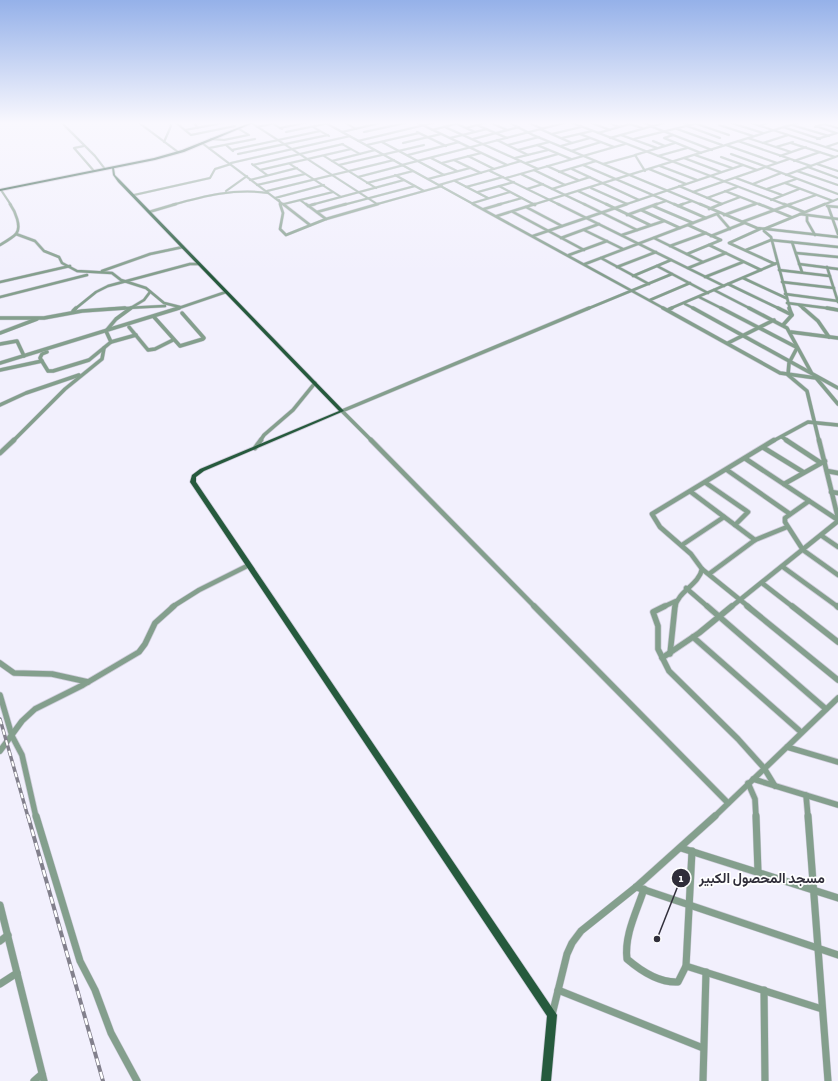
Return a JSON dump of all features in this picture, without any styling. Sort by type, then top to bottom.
[{"type":"highway","points":[[1,190],[87,172]]},
{"type":"main road","points":[[113,172],[198,264],[342,412],[202,470],[195,474],[193,479],[196,488],[552,1015],[546,1081]]},
{"type":"street","points":[[134,196],[210,178],[213,172]]},
{"type":"street","points":[[242,172],[250,180],[310,225]]},
{"type":"street","points":[[263,172],[267,176]]},
{"type":"street","points":[[250,180],[280,172]]},
{"type":"street","points":[[328,172],[377,204]]},
{"type":"street","points":[[266,191],[343,172]]},
{"type":"street","points":[[351,172],[376,188]]},
{"type":"street","points":[[358,177],[375,172]]},
{"type":"street","points":[[376,188],[388,179],[406,172]]},
{"type":"street","points":[[417,172],[788,375],[816,378]]},
{"type":"street","points":[[439,172],[444,175]]},
{"type":"street","points":[[428,179],[452,172]]},
{"type":"street","points":[[495,172],[724,286]]},
{"type":"street","points":[[506,178],[526,172]]},
{"type":"street","points":[[539,172],[565,185]]},
{"type":"street","points":[[560,172],[578,180]]},
{"type":"street","points":[[580,172],[639,200]]},
{"type":"street","points":[[600,172],[706,218]]},
{"type":"street","points":[[622,172],[718,213],[761,229],[838,236],[828,206]]},
{"type":"street","points":[[497,216],[639,172]]},
{"type":"street","points":[[658,172],[686,184]]},
{"type":"street","points":[[677,172],[697,180]]},
{"type":"street","points":[[700,172],[804,212]]},
{"type":"street","points":[[533,236],[720,172]]},
{"type":"street","points":[[692,192],[751,172]]},
{"type":"street","points":[[786,175],[793,172]]},
{"type":"street","points":[[801,172],[838,185]]},
{"type":"street","points":[[823,172],[838,178]]},
{"type":"street","points":[[278,200],[283,212],[280,229],[286,235],[326,219],[481,173]]},
{"type":"street","points":[[753,184],[781,173],[838,194]]},
{"type":"street","points":[[257,185],[305,174],[341,197]]},
{"type":"street","points":[[521,174],[637,230]]},
{"type":"street","points":[[225,192],[247,176]]},
{"type":"street","points":[[367,183],[396,176],[424,191]]},
{"type":"street","points":[[466,187],[503,177]]},
{"type":"street","points":[[552,189],[590,177]]},
{"type":"street","points":[[736,178],[782,195]]},
{"type":"street","points":[[767,189],[796,179]]},
{"type":"street","points":[[308,206],[404,180]]},
{"type":"street","points":[[455,181],[488,198]]},
{"type":"street","points":[[815,186],[826,181]]},
{"type":"street","points":[[478,192],[514,182]]},
{"type":"street","points":[[785,183],[833,201]]},
{"type":"street","points":[[527,189],[543,184]]},
{"type":"street","points":[[275,198],[324,185]]},
{"type":"street","points":[[317,212],[415,186]]},
{"type":"street","points":[[499,186],[535,204]]},
{"type":"street","points":[[679,186],[722,204]]},
{"type":"street","points":[[707,198],[738,187]]},
{"type":"street","points":[[591,188],[627,204]]},
{"type":"street","points":[[771,200],[799,189]]},
{"type":"street","points":[[0,245],[16,234],[18,229],[16,216],[1,190]]},
{"type":"street","points":[[149,212],[225,192],[257,191],[269,193]]},
{"type":"street","points":[[725,191],[791,217]]},
{"type":"street","points":[[284,204],[333,192]]},
{"type":"street","points":[[473,203],[510,192]]},
{"type":"street","points":[[578,192],[650,225]]},
{"type":"street","points":[[711,236],[773,210],[816,195]]},
{"type":"street","points":[[709,208],[740,197]]},
{"type":"street","points":[[484,209],[522,198]]},
{"type":"street","points":[[753,202],[766,198]]},
{"type":"street","points":[[729,243],[838,199]]},
{"type":"street","points":[[300,200],[326,219]]},
{"type":"street","points":[[628,214],[666,201]]},
{"type":"street","points":[[678,206],[692,201]]},
{"type":"street","points":[[724,215],[756,204]]},
{"type":"street","points":[[823,205],[838,207]]},
{"type":"street","points":[[653,206],[693,223]]},
{"type":"street","points":[[526,207],[562,226]]},
{"type":"street","points":[[641,210],[680,228]]},
{"type":"street","points":[[512,212],[584,250]]},
{"type":"street","points":[[585,264],[718,213]]},
{"type":"street","points":[[718,213],[730,229]]},
{"type":"street","points":[[799,214],[838,219]]},
{"type":"street","points":[[807,216],[807,221],[815,235]]},
{"type":"street","points":[[622,236],[664,221]]},
{"type":"street","points":[[562,238],[599,224]]},
{"type":"street","points":[[688,225],[776,263]]},
{"type":"street","points":[[761,229],[771,236],[776,263],[780,270],[786,303],[792,315]]},
{"type":"street","points":[[584,230],[623,250]]},
{"type":"street","points":[[670,246],[706,233]]},
{"type":"street","points":[[16,234],[35,241],[44,251],[59,257],[62,263],[80,272],[112,273],[124,282],[146,288],[168,306]]},
{"type":"street","points":[[654,238],[704,262]]},
{"type":"street","points":[[687,254],[721,240]]},
{"type":"street","points":[[746,250],[772,240],[838,247]]},
{"type":"street","points":[[569,255],[607,241]]},
{"type":"street","points":[[792,242],[802,272]]},
{"type":"street","points":[[709,245],[761,270]]},
{"type":"street","points":[[0,296],[96,272],[150,254],[183,247]]},
{"type":"street","points":[[617,267],[656,252]]},
{"type":"street","points":[[688,268],[726,253]]},
{"type":"street","points":[[796,253],[838,257]]},
{"type":"street","points":[[601,258],[649,284]]},
{"type":"street","points":[[633,276],[672,260]]},
{"type":"street","points":[[705,277],[743,262]]},
{"type":"street","points":[[668,310],[685,304],[776,263]]},
{"type":"street","points":[[70,313],[96,292],[124,282],[147,278],[186,265],[198,264]]},
{"type":"street","points":[[799,264],[838,269]]},
{"type":"street","points":[[0,282],[70,266]]},
{"type":"street","points":[[657,266],[708,293]]},
{"type":"street","points":[[743,278],[785,296],[838,301],[827,267]]},
{"type":"street","points":[[780,270],[830,276]]},
{"type":"street","points":[[672,274],[342,412],[728,802]]},
{"type":"street","points":[[782,282],[834,288]]},
{"type":"street","points":[[650,300],[690,283]]},
{"type":"street","points":[[728,284],[792,315]]},
{"type":"street","points":[[714,290],[774,320],[791,332],[838,338]]},
{"type":"street","points":[[0,363],[106,332],[119,316],[146,299],[150,292]]},
{"type":"street","points":[[136,335],[111,342],[87,361],[54,371],[48,370],[40,356],[45,352],[226,292]]},
{"type":"street","points":[[700,297],[796,347]]},
{"type":"street","points":[[786,303],[838,310]]},
{"type":"street","points":[[685,304],[744,335],[838,388]]},
{"type":"street","points":[[798,304],[816,319],[829,337]]},
{"type":"street","points":[[0,318],[40,318],[70,313],[132,308],[168,306],[184,307]]},
{"type":"street","points":[[154,316],[173,340],[182,346],[203,338],[182,313]]},
{"type":"street","points":[[783,326],[792,315]]},
{"type":"street","points":[[0,333],[40,318]]},
{"type":"street","points":[[728,343],[774,320]]},
{"type":"street","points":[[129,327],[146,349],[150,350],[161,347],[173,340]]},
{"type":"street","points":[[106,332],[111,342]]},
{"type":"street","points":[[791,332],[796,347],[812,373],[838,404]]},
{"type":"street","points":[[0,344],[17,342],[24,356]]},
{"type":"street","points":[[796,347],[790,361],[788,375],[792,380],[807,390],[838,520]]},
{"type":"street","points":[[0,453],[39,416],[65,388],[102,360],[104,356],[104,348]]},
{"type":"street","points":[[0,370],[42,361]]},
{"type":"street","points":[[0,405],[26,393],[88,371]]},
{"type":"street","points":[[255,448],[264,434],[293,410],[315,384]]},
{"type":"street","points":[[838,425],[806,422],[652,514],[657,524],[682,544],[696,559],[702,569],[838,680]]},
{"type":"street","points":[[782,437],[823,462]]},
{"type":"street","points":[[764,448],[803,472]]},
{"type":"street","points":[[746,459],[838,520]]},
{"type":"street","points":[[784,484],[823,462]]},
{"type":"street","points":[[727,470],[790,514]]},
{"type":"street","points":[[827,471],[838,473]]},
{"type":"street","points":[[706,483],[748,512],[735,525]]},
{"type":"street","points":[[691,492],[755,540]]},
{"type":"street","points":[[831,492],[838,493]]},
{"type":"street","points":[[809,501],[784,520],[787,527],[803,550],[838,575]]},
{"type":"street","points":[[682,544],[724,518]]},
{"type":"street","points":[[662,658],[694,637],[822,536],[838,520]]},
{"type":"street","points":[[709,574],[755,540],[787,527]]},
{"type":"street","points":[[822,536],[838,547]]},
{"type":"street","points":[[0,751],[22,721],[35,710],[88,682],[139,652],[149,639],[153,625],[173,606],[205,587],[249,565]]},
{"type":"street","points":[[783,567],[838,607]]},
{"type":"street","points":[[702,569],[700,576],[686,588],[676,601],[653,612],[658,626],[657,642],[662,658],[669,671],[738,739],[764,768],[776,786]]},
{"type":"street","points":[[762,583],[838,642]]},
{"type":"street","points":[[686,588],[718,618],[832,706]]},
{"type":"street","points":[[670,654],[676,601]]},
{"type":"street","points":[[694,637],[801,732]]},
{"type":"street","points":[[0,663],[14,673],[52,674],[88,682]]},
{"type":"street","points":[[0,695],[12,736],[22,755],[32,803],[80,961],[95,990],[111,1033],[137,1081]]},
{"type":"street","points":[[552,1015],[567,954],[576,936],[681,848],[801,732],[832,706],[838,698]]},
{"type":"street","points":[[787,747],[838,762]]},
{"type":"street","points":[[750,781],[776,786],[838,805]]},
{"type":"street","points":[[750,781],[755,799],[758,872]]},
{"type":"street","points":[[806,796],[828,1081]]},
{"type":"street","points":[[681,848],[838,898]]},
{"type":"street","points":[[644,889],[640,907],[625,948],[628,959],[640,970],[673,983],[678,982],[682,978],[686,966],[692,851]]},
{"type":"street","points":[[636,887],[838,955]]},
{"type":"street","points":[[0,905],[43,1078],[34,1081]]},
{"type":"street","points":[[0,940],[8,935]]},
{"type":"street","points":[[686,966],[822,1009]]},
{"type":"street","points":[[703,1081],[706,972]]},
{"type":"street","points":[[0,984],[17,973]]},
{"type":"street","points":[[558,990],[704,1048]]},
{"type":"street","points":[[764,990],[765,1081]]},
{"type":"railway","points":[[0,719],[28,817]]},
{"type":"railway","points":[[28,816],[103,1081]]},
{"type":"place","name":"مسجد المحصول الكبير","points":[[657,939]]}]
